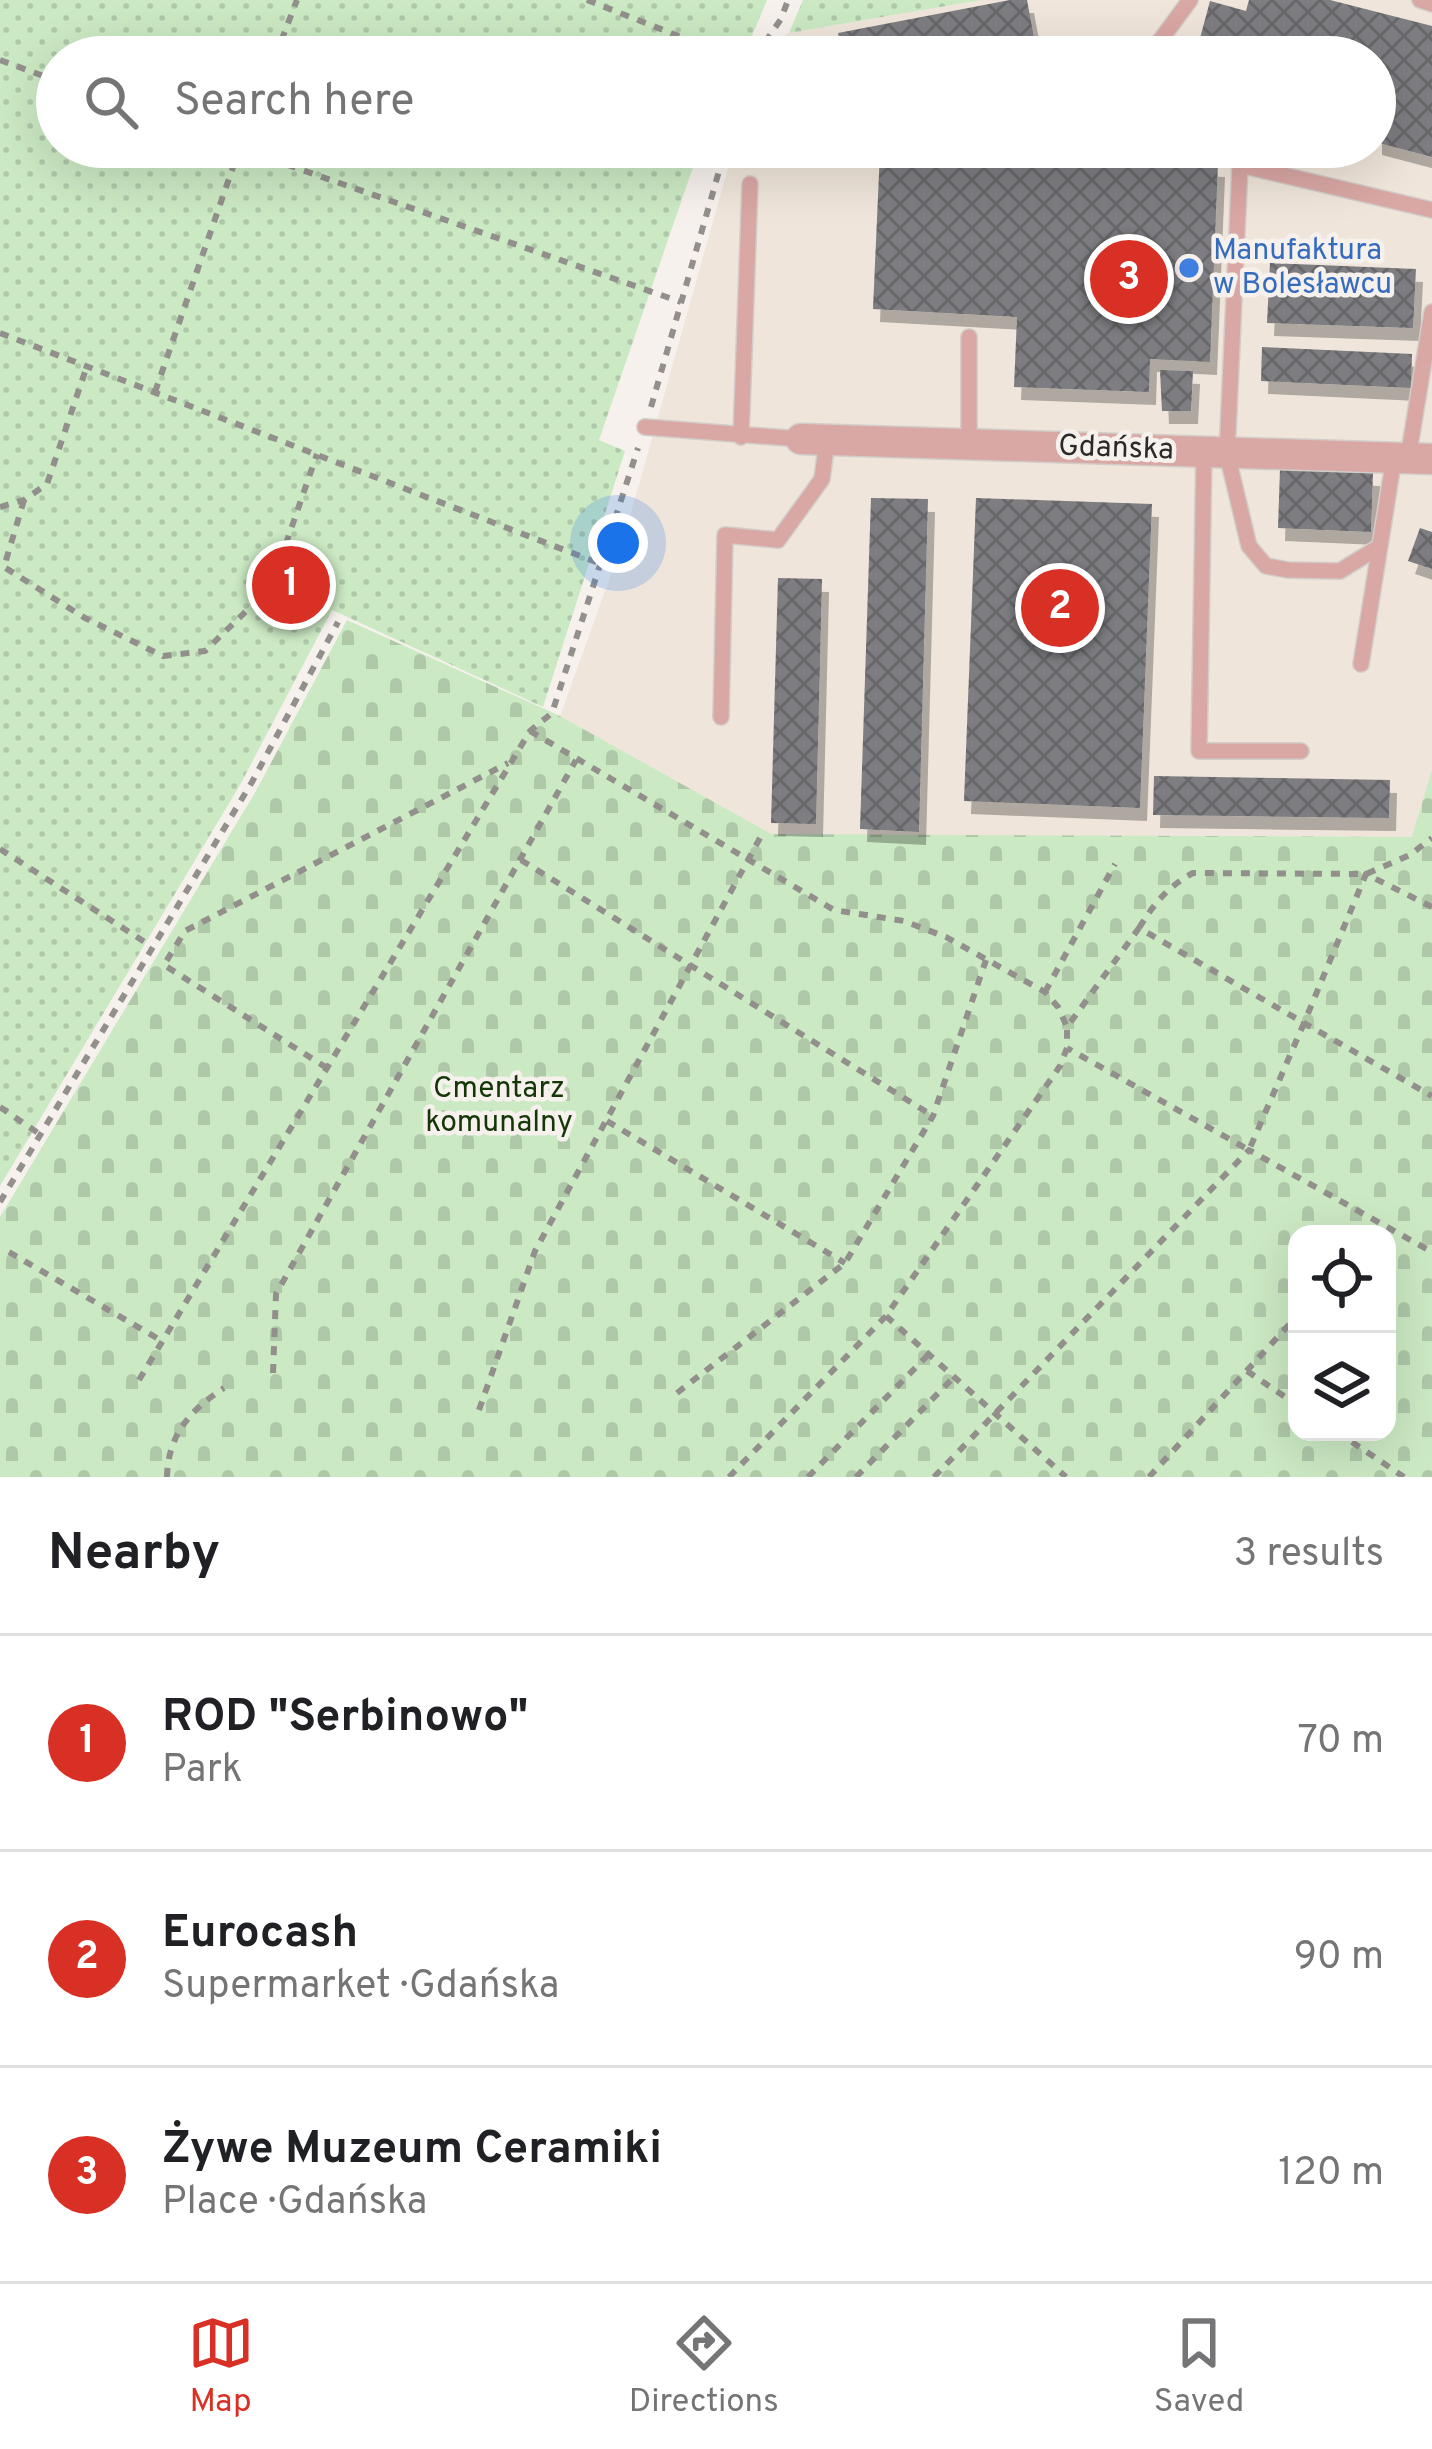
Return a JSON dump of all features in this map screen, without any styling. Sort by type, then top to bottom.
[{"type":"street","name":"Gdańska","points":[[814,439],[1411,458]]},
{"type":"lane","points":[[1163,36],[1190,0]]},
{"type":"lane","points":[[1420,0],[1432,4]]},
{"type":"lane","points":[[1240,168],[1216,452],[1199,752],[1301,751]]},
{"type":"lane","points":[[1253,168],[1432,210]]},
{"type":"lane","points":[[741,437],[750,184]]},
{"type":"lane","points":[[1361,664],[1377,548],[1411,458],[1432,312]]},
{"type":"lane","points":[[969,337],[969,444]]},
{"type":"lane","points":[[645,427],[814,439],[821,479],[778,540],[724,535],[722,717]]},
{"type":"lane","points":[[1216,452],[1249,546],[1266,566],[1340,571],[1377,548]]},
{"type":"path","points":[[283,36],[297,0]]},
{"type":"path","points":[[587,0],[679,36]]},
{"type":"path","points":[[769,36],[788,0]]},
{"type":"path","points":[[0,60],[36,73]]},
{"type":"path","points":[[155,392],[231,168]]},
{"type":"path","points":[[296,168],[681,302]]},
{"type":"path","points":[[139,1379],[512,760],[530,731],[552,713],[645,427],[720,168]]},
{"type":"path","points":[[0,333],[601,564]]},
{"type":"path","points":[[0,507],[24,500],[47,484],[87,366]]},
{"type":"path","points":[[24,500],[4,567],[85,618],[163,656],[205,650],[271,587],[317,454]]},
{"type":"path","points":[[0,1202],[252,782],[338,622]]},
{"type":"path","points":[[530,731],[834,910],[904,920],[986,959],[1045,992],[1067,1027],[1067,1048],[1060,1066],[886,1316],[729,1477]]},
{"type":"path","points":[[327,1068],[164,965],[185,931],[512,760]]},
{"type":"path","points":[[273,1373],[277,1294],[576,760]]},
{"type":"path","points":[[479,1410],[536,1251],[760,838]]},
{"type":"path","points":[[1067,1027],[1155,902],[1193,873],[1366,874],[1410,855],[1432,838]]},
{"type":"path","points":[[0,849],[151,946]]},
{"type":"path","points":[[520,860],[932,1116]]},
{"type":"path","points":[[1045,992],[1115,864]]},
{"type":"path","points":[[1366,874],[1432,907]]},
{"type":"path","points":[[934,1477],[1249,1150],[1366,874]]},
{"type":"path","points":[[1139,928],[1432,1096]]},
{"type":"path","points":[[677,1393],[845,1263],[932,1116],[986,959]]},
{"type":"path","points":[[1067,1048],[1432,1252]]},
{"type":"path","points":[[0,1107],[41,1135]]},
{"type":"path","points":[[607,1121],[845,1263]]},
{"type":"path","points":[[8,1252],[162,1342]]},
{"type":"path","points":[[886,1316],[1066,1477]]},
{"type":"path","points":[[1149,1477],[1288,1326]]},
{"type":"path","points":[[808,1477],[928,1354]]},
{"type":"path","points":[[1247,1371],[1288,1399]]},
{"type":"path","points":[[856,1477],[954,1377]]},
{"type":"path","points":[[167,1477],[167,1458],[178,1430],[197,1405],[224,1388]]},
{"type":"path","points":[[1350,1441],[1404,1477]]},
{"type":"shaded area","points":[[981,0],[1432,0],[1432,769],[1413,837],[771,835],[560,716],[623,541],[728,168],[1396,168],[1396,36],[786,36]]},
{"type":"green space","points":[[0,0],[767,0],[752,36],[36,36],[36,168],[693,168],[599,440],[625,451],[543,707],[332,610],[240,785],[0,1186]]},
{"type":"green space","points":[[803,0],[981,0],[789,33]]},
{"type":"green space","name":"Cmentarz komunalny","points":[[347,620],[560,716],[771,834],[1412,837],[1432,769],[1432,1477],[0,1477],[0,1217],[256,791]]},
{"type":"building","points":[[1027,0],[1034,36],[838,36]]},
{"type":"building","points":[[1249,0],[1330,0],[1432,26],[1432,157],[1396,148],[1396,36],[1201,36],[1210,1],[1246,11]]},
{"type":"building","points":[[879,168],[1218,168],[1210,362],[1150,359],[1149,392],[1014,387],[1017,317],[873,309]]},
{"type":"building","points":[[1270,263],[1416,269],[1413,328],[1267,323]]},
{"type":"building","points":[[1262,347],[1412,354],[1411,388],[1261,381]]},
{"type":"building","points":[[1160,370],[1193,371],[1191,411],[1162,411]]},
{"type":"building","points":[[1280,469],[1373,473],[1371,532],[1278,528]]},
{"type":"building","points":[[871,498],[928,499],[919,832],[860,829]]},
{"type":"building","points":[[976,498],[1152,504],[1140,808],[964,801]]},
{"type":"building","points":[[1420,528],[1432,532],[1432,569],[1408,561]]},
{"type":"building","points":[[778,578],[822,579],[816,824],[771,823]]},
{"type":"building","points":[[1154,776],[1390,780],[1389,818],[1153,815]]},
{"type":"place","name":"Manufaktura w Bolesławcu","points":[[1189,268]]},
{"type":"place","name":"Żywe Muzeum Ceramiki","points":[[1129,279]]},
{"type":"place","name":"ROD \"Serbinowo\"","points":[[291,585]]},
{"type":"place","name":"Eurocash","points":[[1060,608]]}]
